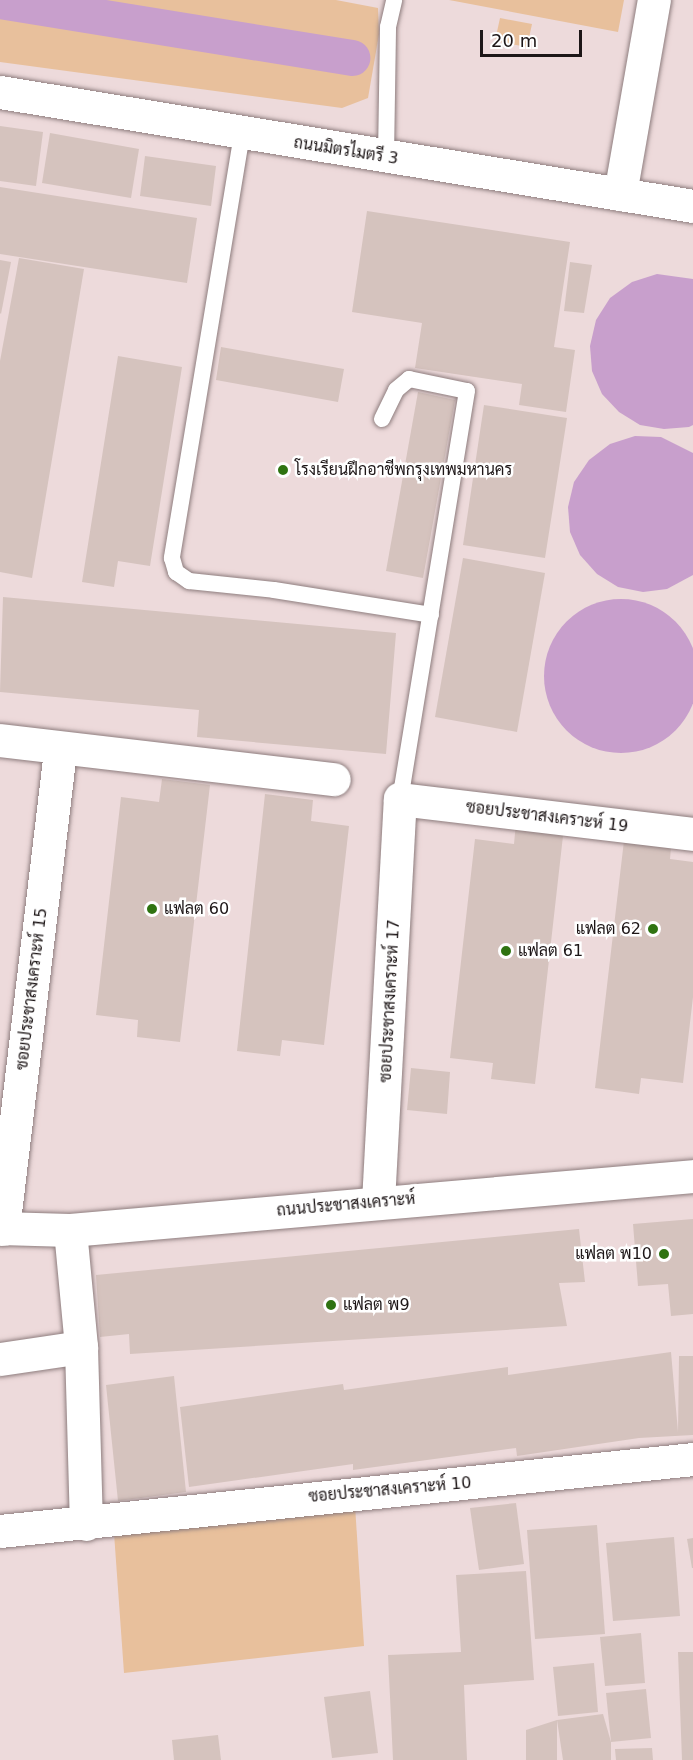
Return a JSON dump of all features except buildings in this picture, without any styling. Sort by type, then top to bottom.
[{"type":"street","points":[[621,194],[654,0]]},
{"type":"street","name":"ถนนมิตรไมตรี 3","points":[[0,92],[242,134],[693,206]]},
{"type":"street","points":[[0,740],[334,779]]},
{"type":"street","name":"ซอยประชาสงเคราะห์ 15","points":[[2,1229],[60,748]]},
{"type":"street","name":"ซอยประชาสงเคราะห์ 19","points":[[400,800],[693,834]]},
{"type":"street","name":"ซอยประชาสงเคราะห์ 17","points":[[378,1202],[400,800]]},
{"type":"street","name":"ถนนประชาสงเคราะห์","points":[[2,1229],[70,1230],[693,1176]]},
{"type":"street","points":[[70,1230],[81,1347],[86,1524]]},
{"type":"street","points":[[0,1359],[81,1347]]},
{"type":"street","name":"ซอยประชาสงเคราะห์ 10","points":[[0,1531],[86,1524],[693,1459]]},
{"type":"lane","points":[[386,157],[388,27],[394,0]]},
{"type":"lane","points":[[242,134],[172,558],[176,572],[189,581],[274,590],[431,615]]},
{"type":"lane","points":[[382,419],[396,390],[409,379],[467,391],[400,800]]},
{"type":"shaded area","points":[[0,0],[336,0],[378,8],[379,34],[368,98],[342,108],[0,62]]},
{"type":"shaded area","points":[[449,0],[624,0],[618,32]]},
{"type":"shaded area","points":[[500,18],[532,24],[527,47],[495,41]]},
{"type":"shaded area","points":[[657,274],[693,279],[693,425],[689,427],[664,429],[640,425],[619,412],[602,394],[592,371],[590,346],[596,320],[610,298],[632,282]]},
{"type":"shaded area","points":[[635,436],[661,437],[693,453],[693,575],[667,589],[643,592],[618,587],[597,574],[580,555],[570,532],[568,507],[574,482],[589,460],[610,444]]},
{"type":"shaded area","points":[[621,599],[650,605],[664,612],[675,622],[685,633],[692,647],[698,676],[692,705],[685,719],[675,730],[664,740],[650,747],[621,753],[592,747],[578,740],[567,730],[557,719],[550,705],[544,676],[550,647],[557,633],[567,622],[578,612],[592,605]]},
{"type":"shaded area","points":[[355,1505],[364,1646],[124,1673],[114,1533]]},
{"type":"waterway","points":[[0,1],[352,58]]},
{"type":"place","name":"โรงเรียนฝึกอาชีพกรุงเทพมหานคร","points":[[283,470]]},
{"type":"place","name":"แฟลต 60","points":[[152,909]]},
{"type":"place","name":"แฟลต 62","points":[[653,929]]},
{"type":"place","name":"แฟลต 61","points":[[506,951]]},
{"type":"place","name":"แฟลต พ10","points":[[664,1254]]},
{"type":"place","name":"แฟลต พ9","points":[[331,1305]]}]
